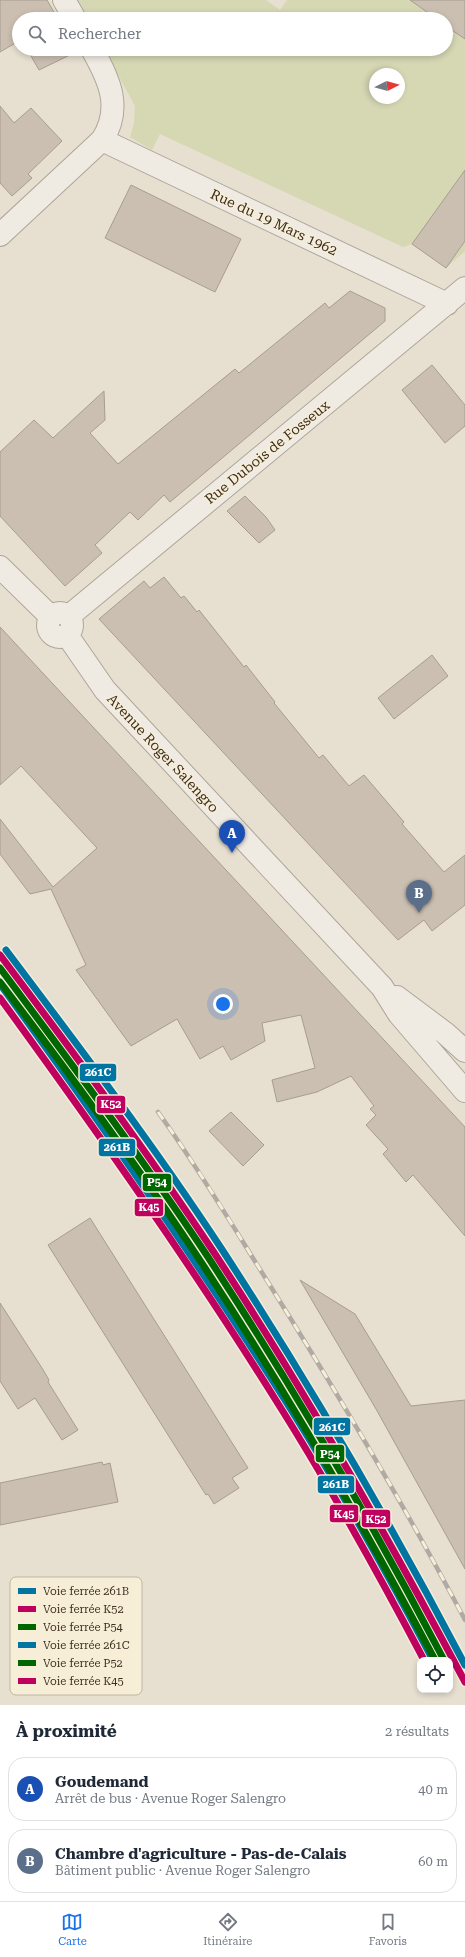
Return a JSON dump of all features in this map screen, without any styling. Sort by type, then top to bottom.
[{"type":"street","points":[[64,0],[71,12]]},
{"type":"street","points":[[0,235],[102,140],[111,122],[113,102],[107,79],[96,56]]},
{"type":"street","name":"Rue du 19 Mars 1962","points":[[102,140],[447,304]]},
{"type":"street","name":"Rue Dubois de Fosseux","points":[[62,623],[465,288]]},
{"type":"street","name":"Avenue Roger Salengro","points":[[0,567],[62,623],[99,682],[382,987],[399,1014],[465,1091]]},
{"type":"street","name":"Avenue Roger Salengro","points":[[382,987],[445,1032],[465,1051]]},
{"type":"green space","points":[[78,0],[266,0],[280,10],[287,0],[410,0],[427,12],[84,12]]},
{"type":"green space","points":[[453,31],[465,39],[465,170],[412,244],[403,247],[160,134],[152,150],[130,137],[134,123],[135,106],[108,56],[453,56]]},
{"type":"green space","points":[[465,241],[465,251],[446,268]]},
{"type":"building","points":[[0,0],[47,0],[54,12],[12,12],[12,45],[0,52]]},
{"type":"building","points":[[410,0],[465,0],[465,39],[453,31],[453,12],[427,12]]},
{"type":"building","points":[[31,56],[68,56],[39,70]]},
{"type":"building","points":[[0,106],[14,123],[31,108],[62,141],[28,174],[32,178],[12,196],[0,183]]},
{"type":"building","points":[[465,170],[465,241],[446,268],[412,244]]},
{"type":"building","points":[[131,185],[241,239],[215,292],[105,238]]},
{"type":"building","points":[[350,291],[385,308],[385,321],[170,502],[164,495],[138,520],[130,512],[95,545],[102,553],[65,586],[0,516],[0,452],[34,420],[53,438],[104,391],[105,420],[90,433],[118,464],[235,369],[239,373],[325,303],[329,308]]},
{"type":"building","points":[[432,365],[465,405],[465,426],[445,443],[402,390]]},
{"type":"building","points":[[245,496],[266,517],[275,530],[259,543],[227,511]]},
{"type":"building","points":[[164,577],[181,598],[184,596],[197,612],[199,610],[244,667],[246,665],[275,702],[274,703],[319,758],[323,755],[349,786],[364,775],[404,822],[402,824],[444,872],[465,855],[465,905],[432,931],[424,920],[398,940],[99,619],[144,581],[150,588]]},
{"type":"building","points":[[0,627],[465,1127],[465,1236],[413,1175],[406,1182],[383,1154],[388,1149],[366,1125],[376,1115],[370,1109],[374,1106],[351,1076],[317,1092],[277,1102],[272,1080],[315,1068],[301,1015],[262,1023],[265,1041],[231,1060],[223,1046],[200,1059],[177,1019],[131,1046],[76,970],[86,965],[51,889],[30,894],[0,854],[0,819],[53,887],[97,848],[21,766],[0,785]]},
{"type":"building","points":[[432,655],[448,676],[394,719],[378,698]]},
{"type":"building","points":[[231,1112],[264,1145],[243,1166],[209,1131]]},
{"type":"building","points":[[90,1218],[248,1468],[232,1478],[239,1488],[214,1504],[208,1494],[206,1495],[48,1245]]},
{"type":"building","points":[[300,1280],[355,1314],[411,1406],[465,1400],[465,1569],[376,1409]]},
{"type":"building","points":[[0,1303],[42,1368],[49,1380],[48,1382],[78,1430],[62,1440],[35,1398],[18,1409],[0,1381]]},
{"type":"building","points":[[102,1462],[103,1465],[110,1463],[118,1502],[0,1525],[0,1483]]},
{"type":"railway","points":[[158,1112],[188,1155],[322,1369],[395,1493],[465,1620]]},
{"type":"rail line","name":"261C","points":[[6,950],[89,1060],[143,1135],[196,1210],[254,1299],[348,1454],[408,1558],[465,1665]]},
{"type":"rail line","name":"K52","points":[[0,955],[82,1065],[188,1213],[247,1303],[313,1410],[406,1572],[465,1682]]},
{"type":"rail line","name":"P54","points":[[0,968],[132,1147],[240,1306],[271,1355],[360,1506],[442,1657]]},
{"type":"rail line","name":"P52","points":[[0,982],[128,1155],[233,1311],[352,1508],[433,1657]]},
{"type":"rail line","name":"261B","points":[[0,984],[145,1188],[249,1344],[342,1494],[431,1657]]},
{"type":"rail line","name":"K45","points":[[0,998],[72,1097],[177,1248],[244,1350],[335,1498],[422,1657]]},
{"type":"place","name":"Goudemand","points":[[232,853]]},
{"type":"place","name":"Chambre d'agriculture - Pas-de-Calais","points":[[419,913]]}]
